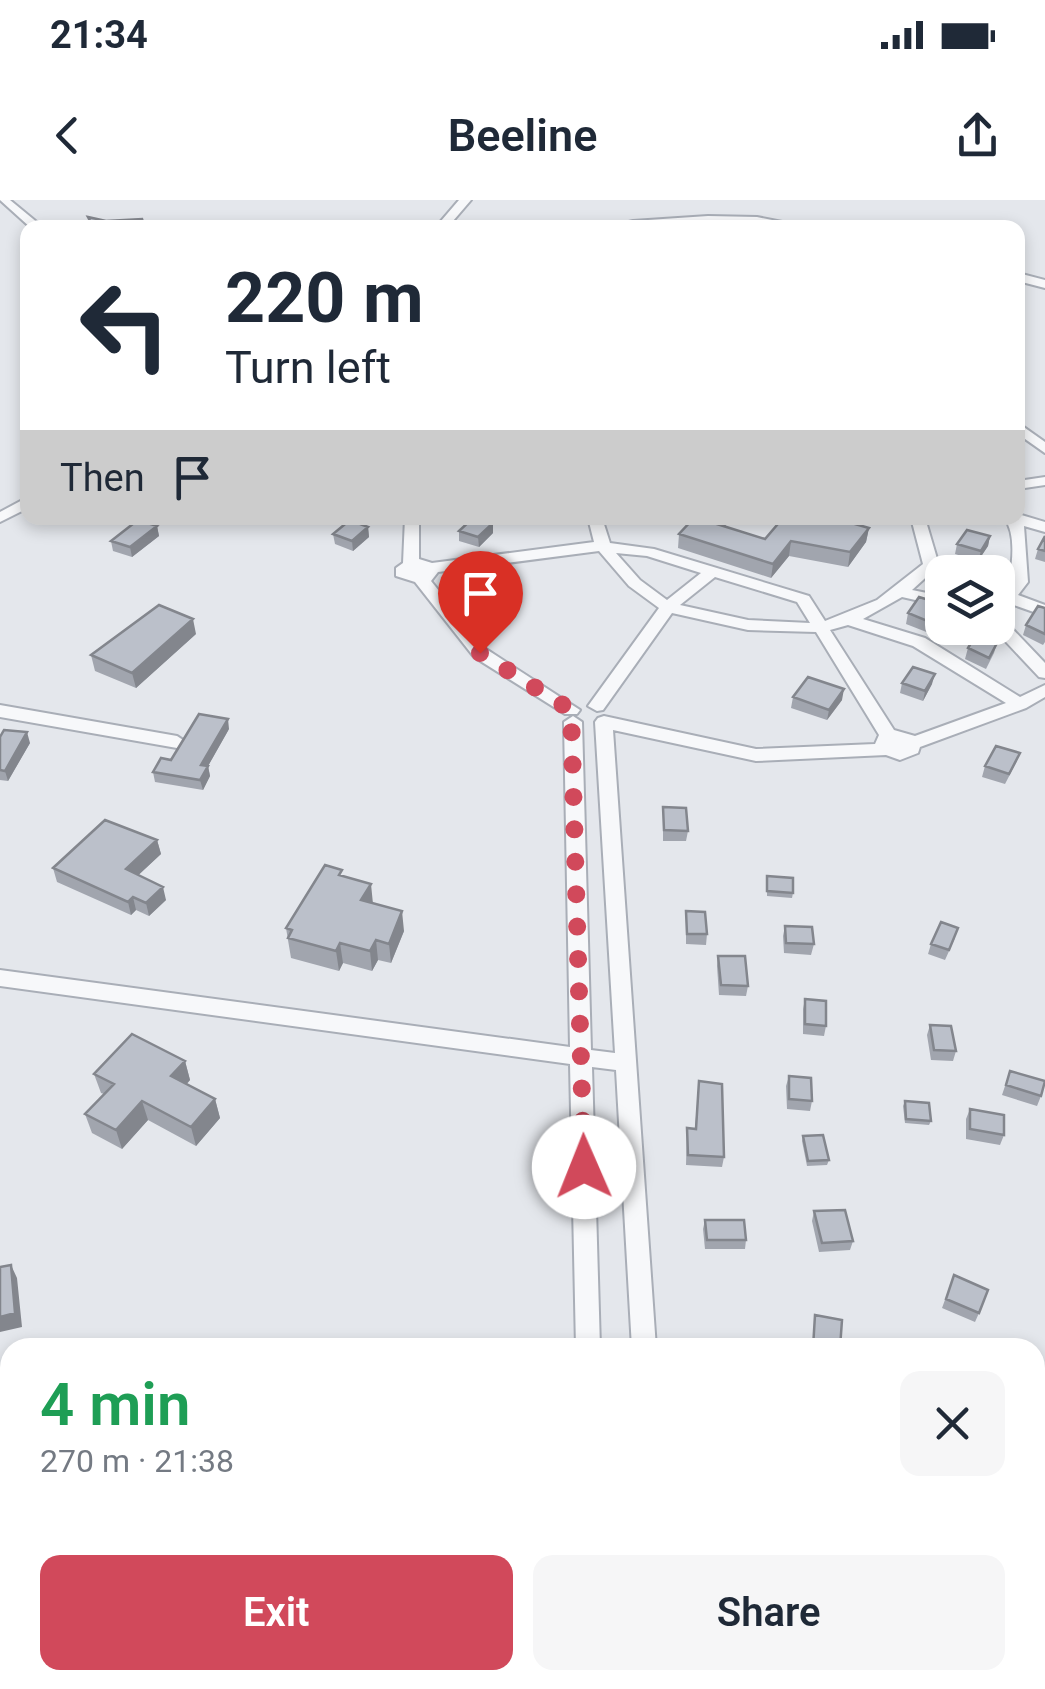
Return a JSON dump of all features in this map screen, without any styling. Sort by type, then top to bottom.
[{"type":"street","points":[[3,200],[29,220]]},
{"type":"street","points":[[447,220],[465,200]]},
{"type":"street","points":[[683,220],[712,217],[768,220]]},
{"type":"street","points":[[1025,433],[1045,449]]},
{"type":"street","points":[[412,525],[411,564],[426,574],[480,653],[572,716]]},
{"type":"street","points":[[596,525],[600,546],[668,607],[729,621],[822,626],[903,593],[925,571]]},
{"type":"street","points":[[920,525],[928,555]]},
{"type":"street","points":[[1012,555],[1014,525]]},
{"type":"street","points":[[426,574],[600,546],[649,552],[803,599],[887,742]]},
{"type":"street","points":[[643,1338],[600,714],[668,607],[712,571]]},
{"type":"street","points":[[903,593],[925,598]]},
{"type":"street","points":[[1015,598],[1045,611]]},
{"type":"street","points":[[846,619],[918,642],[1020,704]]},
{"type":"street","points":[[1015,641],[1045,672]]},
{"type":"street","points":[[588,1338],[572,716],[580,704],[600,714],[756,755],[887,742],[902,735],[912,743],[1020,704],[1045,690]]},
{"type":"street","points":[[0,712],[176,742]]},
{"type":"street","points":[[0,978],[625,1063]]},
{"type":"building","points":[[132,525],[157,526],[130,547],[111,541]]},
{"type":"building","points":[[344,525],[368,527],[352,541],[333,534]]},
{"type":"building","points":[[465,525],[491,525],[478,537],[459,531]]},
{"type":"building","points":[[687,525],[720,525],[765,539],[777,525],[869,528],[850,552],[791,541],[773,564],[679,534]]},
{"type":"building","points":[[967,530],[990,536],[981,551],[957,544]]},
{"type":"building","points":[[919,597],[925,599],[925,620],[908,613]]},
{"type":"building","points":[[159,605],[193,619],[132,673],[91,655]]},
{"type":"building","points":[[1038,606],[1045,608],[1045,634],[1026,625]]},
{"type":"building","points":[[970,645],[996,645],[989,658],[968,648]]},
{"type":"building","points":[[913,667],[935,674],[925,691],[902,683]]},
{"type":"building","points":[[808,677],[844,689],[829,710],[793,697]]},
{"type":"building","points":[[199,714],[228,719],[201,765],[208,766],[200,780],[153,772],[161,758],[171,760]]},
{"type":"building","points":[[4,730],[27,732],[5,771],[0,770],[0,737]]},
{"type":"building","points":[[996,746],[1020,753],[1009,774],[985,766]]},
{"type":"building","points":[[663,807],[686,808],[688,831],[664,830]]},
{"type":"building","points":[[105,820],[157,840],[126,869],[163,887],[146,903],[133,897],[128,902],[53,868]]},
{"type":"building","points":[[325,865],[342,870],[339,875],[371,884],[361,900],[402,911],[389,944],[376,940],[370,951],[340,943],[336,951],[288,938],[292,930],[286,928]]},
{"type":"building","points":[[767,876],[793,878],[793,893],[767,891]]},
{"type":"building","points":[[686,911],[705,912],[707,934],[687,934]]},
{"type":"building","points":[[941,922],[958,928],[949,950],[931,944]]},
{"type":"building","points":[[785,926],[812,927],[814,944],[786,943]]},
{"type":"building","points":[[718,956],[745,956],[748,986],[721,985]]},
{"type":"building","points":[[805,999],[826,1001],[826,1026],[805,1024]]},
{"type":"building","points":[[930,1025],[951,1026],[956,1051],[934,1050]]},
{"type":"building","points":[[132,1034],[185,1061],[171,1076],[215,1099],[191,1127],[142,1101],[116,1130],[85,1114],[114,1084],[94,1074]]},
{"type":"building","points":[[1010,1071],[1045,1081],[1041,1096],[1006,1085]]},
{"type":"building","points":[[789,1076],[811,1078],[812,1101],[789,1099]]},
{"type":"building","points":[[699,1081],[722,1084],[724,1157],[688,1155],[687,1128],[696,1129]]},
{"type":"building","points":[[905,1101],[929,1103],[931,1121],[906,1119]]},
{"type":"building","points":[[970,1109],[1004,1115],[1004,1135],[970,1129]]},
{"type":"building","points":[[823,1135],[829,1160],[808,1161],[803,1136]]},
{"type":"building","points":[[845,1210],[853,1241],[822,1243],[814,1211]]},
{"type":"building","points":[[705,1220],[744,1220],[746,1240],[707,1240]]},
{"type":"building","points":[[11,1265],[15,1313],[0,1317],[0,1267]]},
{"type":"building","points":[[954,1275],[988,1290],[979,1313],[946,1299]]},
{"type":"building","points":[[815,1315],[842,1320],[841,1338],[814,1338]]},
{"type":"route","points":[[480,653],[571,710],[584,1167]]}]
